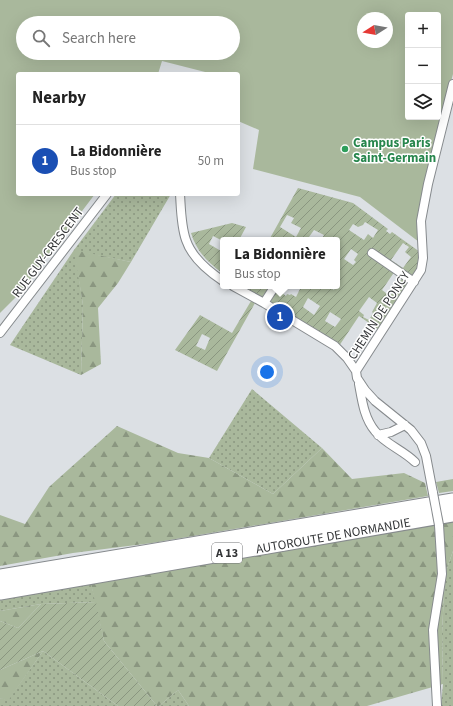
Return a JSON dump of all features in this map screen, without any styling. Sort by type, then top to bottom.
[{"type":"highway","name":"AUTOROUTE DE NORMANDIE","points":[[0,578],[453,501]]},
{"type":"highway","name":"AUTOROUTE DE NORMANDIE","points":[[0,592],[453,514]]},
{"type":"highway","points":[[0,574],[25,573]]},
{"type":"street","name":"CHEMIN DE PONCY","points":[[357,374],[421,270],[423,258],[421,221],[428,184],[453,84]]},
{"type":"street","name":"RUE GUY-CRESCENT","points":[[0,333],[3,325],[27,299],[105,196]]},
{"type":"street","points":[[180,196],[184,234],[191,251],[204,266],[220,278]]},
{"type":"street","points":[[372,253],[414,282]]},
{"type":"street","points":[[237,289],[335,346],[346,358],[357,374],[365,390],[411,430],[420,443],[426,456],[439,525],[442,574],[433,630],[437,706]]},
{"type":"street","points":[[264,304],[273,289]]},
{"type":"street","points":[[357,374],[366,416],[370,425],[378,435],[415,462]]},
{"type":"street","points":[[378,435],[391,432],[405,425]]},
{"type":"green space","name":"Campus Paris Saint-Germain","points":[[0,0],[453,0],[453,74],[428,171],[419,242],[360,197],[253,169],[259,130],[240,122],[240,72],[205,72],[162,61],[159,72],[16,72],[16,196],[93,196],[19,294],[0,313]]},
{"type":"green space","points":[[298,188],[353,203],[388,229],[386,231],[390,234],[392,232],[420,252],[419,271],[413,279],[376,253],[375,249],[369,251],[370,257],[373,257],[395,271],[382,290],[390,296],[403,277],[410,282],[379,330],[359,316],[339,346],[269,302],[276,289],[284,289],[282,293],[286,296],[287,294],[291,294],[296,297],[300,289],[340,289],[340,237],[323,237],[324,235],[314,230],[309,237],[296,237],[271,237]],"holes":[[[287,215],[294,218],[291,223],[301,228],[296,237],[280,227]],[[365,222],[378,230],[373,238],[368,234],[364,240],[349,230],[353,224],[358,227],[363,225]],[[403,243],[409,247],[405,252],[411,257],[403,268],[391,260]],[[351,249],[358,254],[354,260],[356,262],[353,265],[344,259]],[[369,297],[377,303],[369,320],[363,317],[364,315],[359,311]],[[308,298],[320,306],[314,315],[303,307]],[[330,312],[341,319],[335,327],[325,321]]]},
{"type":"green space","points":[[114,196],[170,196],[131,262],[75,251],[83,305],[81,375],[10,345],[74,250]]},
{"type":"green space","points":[[232,223],[246,227],[241,237],[220,237],[220,240],[213,236],[209,244],[220,250],[220,271],[203,255],[196,245],[191,233]]},
{"type":"green space","points":[[74,250],[131,262],[118,283],[98,308],[101,364],[81,375],[83,305]]},
{"type":"green space","points":[[248,289],[270,289],[268,293],[264,294],[262,298]]},
{"type":"green space","points":[[251,301],[255,303],[217,371],[175,350],[200,315],[232,333]],"holes":[[[202,334],[210,338],[205,350],[196,346]]]},
{"type":"green space","points":[[252,389],[322,448],[273,494],[209,458]]},
{"type":"green space","points":[[117,426],[178,453],[209,458],[273,494],[322,448],[352,479],[404,473],[425,483],[428,496],[152,543],[73,553],[0,566],[0,515],[25,524],[49,487]]},
{"type":"green space","points":[[453,479],[453,491],[439,493],[436,482]]},
{"type":"green space","points":[[453,522],[453,551],[445,574],[442,633],[443,684],[367,706],[189,706],[178,690],[159,706],[157,706],[104,641],[91,584]]},
{"type":"green space","points":[[453,551],[453,706],[441,706],[443,684],[442,633],[445,574]]},
{"type":"green space","points":[[91,584],[96,602],[41,604],[0,611],[0,600]]},
{"type":"green space","points":[[96,602],[104,641],[157,706],[118,706],[43,651],[0,670],[0,621],[18,628],[41,604]]},
{"type":"green space","points":[[41,604],[18,628],[0,621],[0,611]]},
{"type":"green space","points":[[43,651],[118,706],[0,706],[0,698],[8,700]]},
{"type":"green space","points":[[43,651],[8,701],[0,698],[0,670]]},
{"type":"green space","points":[[178,690],[189,706],[159,706]]},
{"type":"place","name":"Campus Paris Saint-Germain","points":[[345,149]]},
{"type":"place","name":"La Bidonnière","points":[[280,317]]}]
